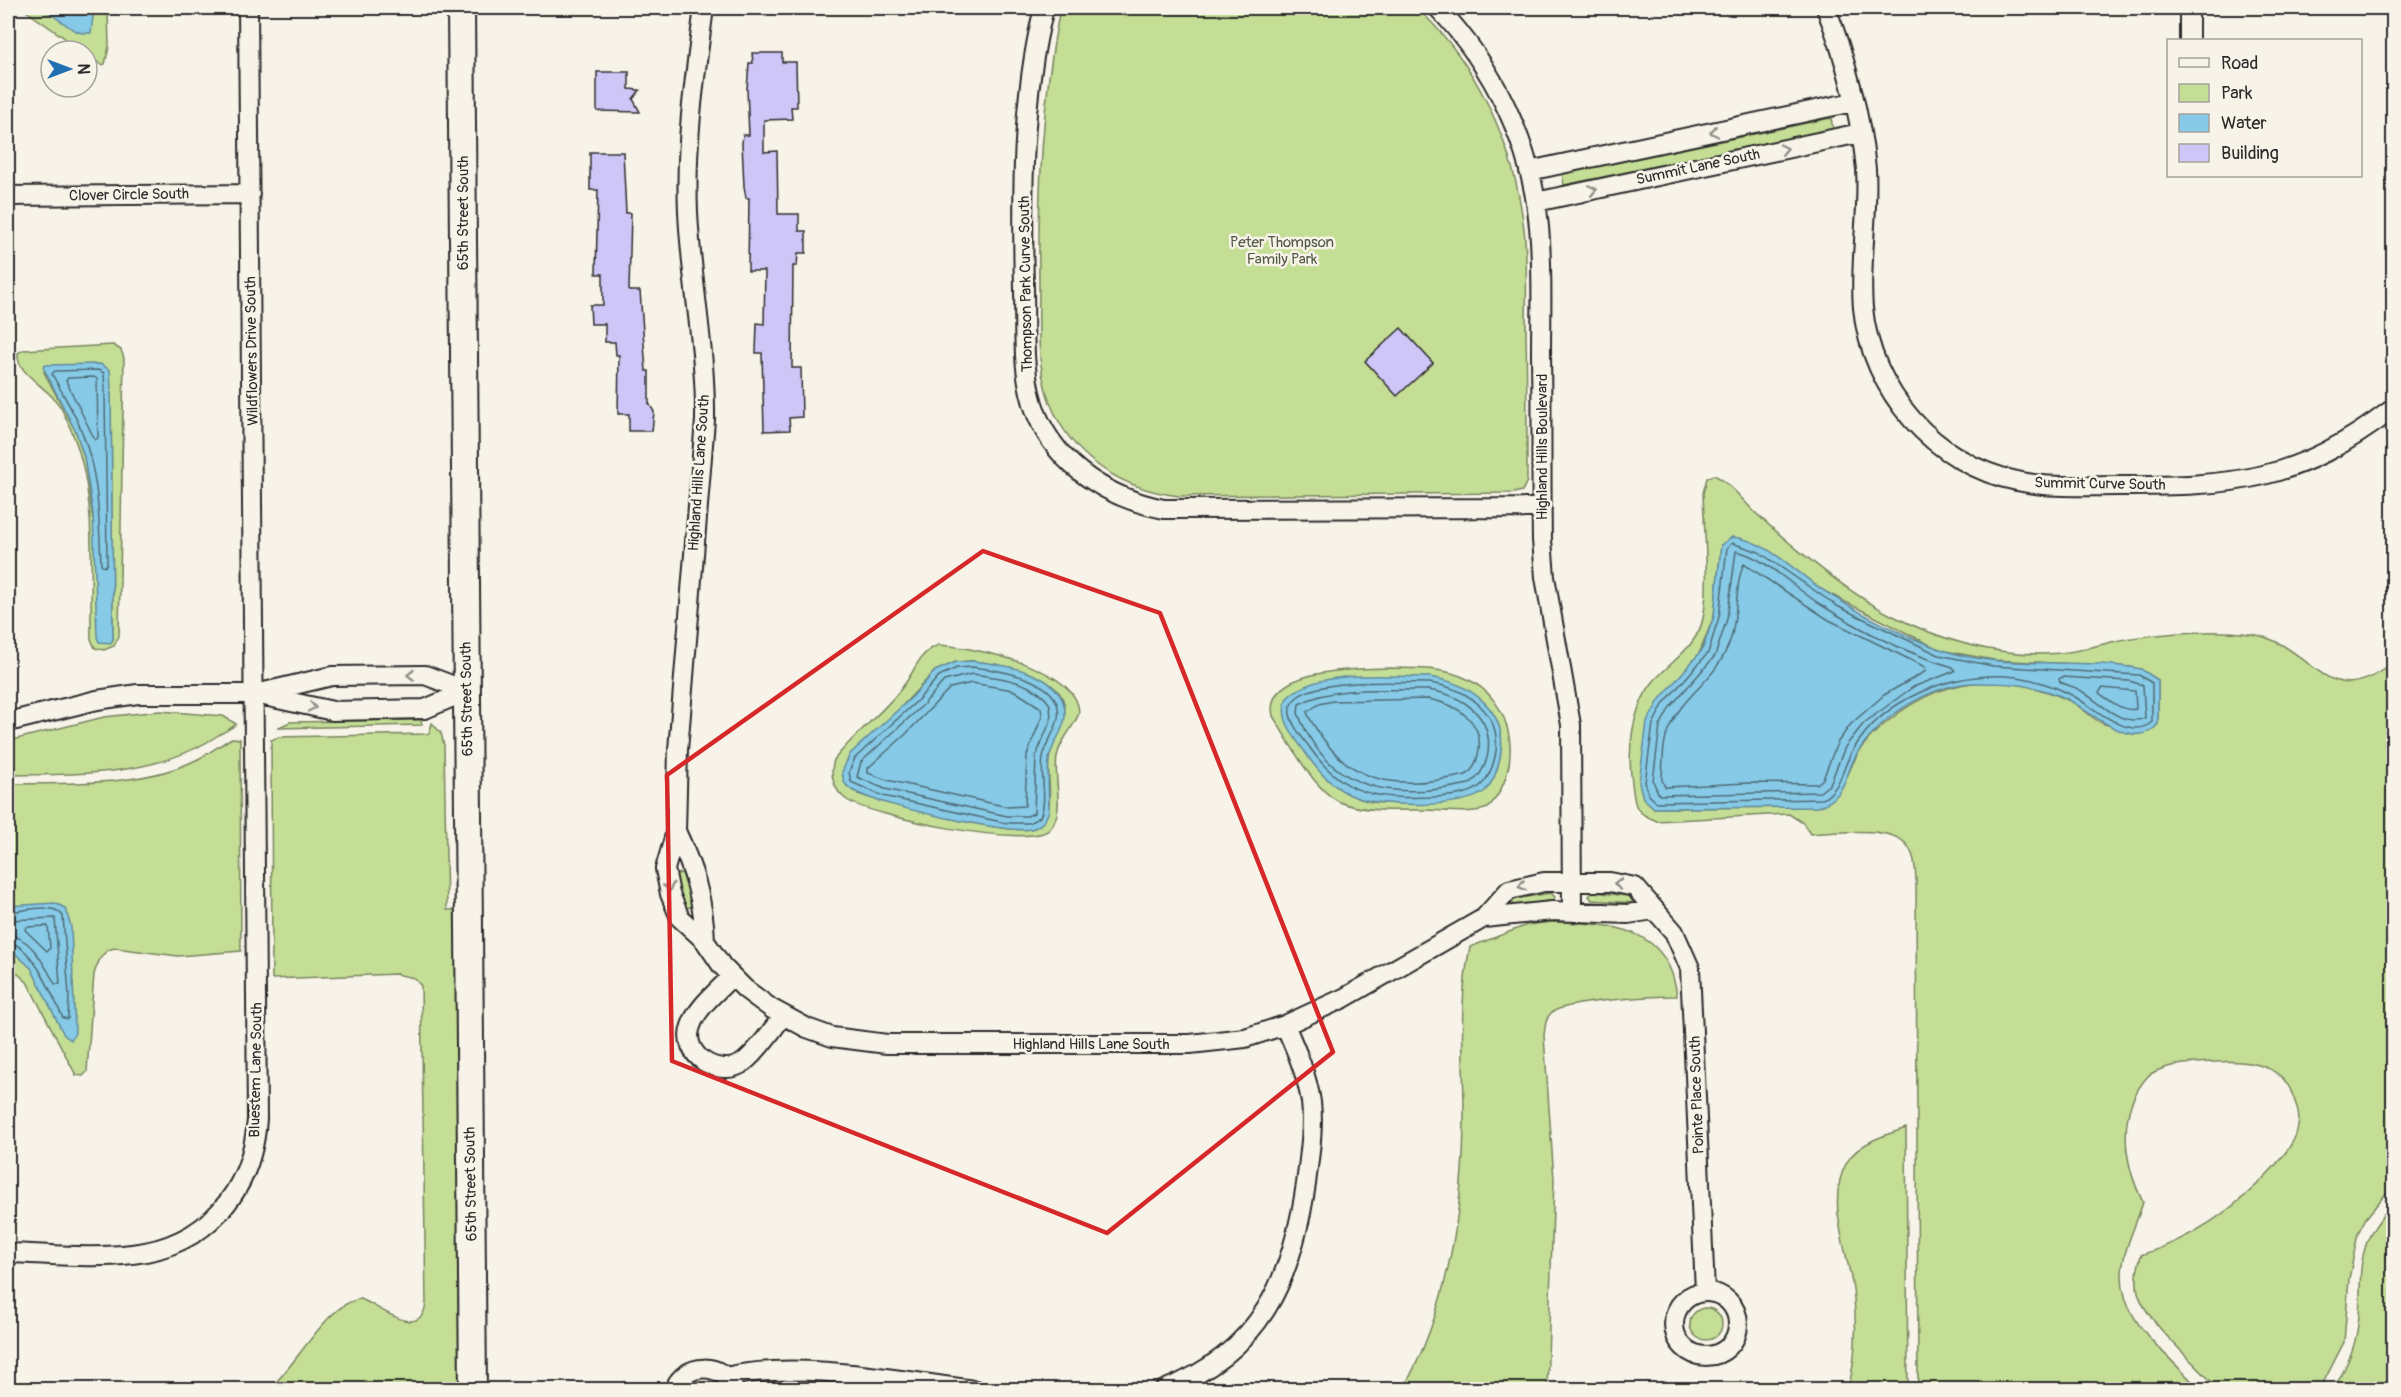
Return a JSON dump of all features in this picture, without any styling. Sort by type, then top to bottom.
[{"type":"street","name":"Wildflowers Drive South","points":[[248,8],[255,694]]},
{"type":"street","name":"65th Street South","points":[[461,8],[473,1389]]},
{"type":"street","name":"Highland Hills Lane South","points":[[704,8],[689,122],[687,179],[688,214],[704,376],[705,420],[678,750],[676,831],[665,869],[680,918],[705,941],[732,976],[758,999],[783,1016],[832,1037],[887,1044],[1190,1044],[1245,1038],[1286,1024],[1344,998],[1484,918],[1509,890],[1526,885],[1572,880]]},
{"type":"street","name":"Thompson Park Curve South","points":[[1044,8],[1034,55],[1024,144],[1025,357],[1028,384],[1037,414],[1053,441],[1068,460],[1095,483],[1114,495],[1164,509],[1542,508]]},
{"type":"street","name":"Highland Hills Boulevard","points":[[1438,8],[1466,39],[1488,72],[1510,117],[1529,171],[1536,202],[1541,271],[1542,508],[1545,578],[1571,725],[1572,911]]},
{"type":"street","name":"Summit Curve South","points":[[1826,8],[1841,50],[1860,133],[1866,180],[1863,307],[1875,359],[1890,390],[1908,416],[1940,446],[1973,466],[2004,478],[2046,485],[2223,484],[2274,473],[2312,459],[2356,436],[2394,408]]},
{"type":"street","points":[[2189,8],[2189,39]]},
{"type":"street","name":"Summit Lane South","points":[[1529,171],[1853,102]]},
{"type":"street","name":"Summit Lane South","points":[[1536,202],[1860,133]]},
{"type":"street","name":"Clover Circle South","points":[[8,196],[250,194]]},
{"type":"street","points":[[8,722],[118,696],[255,694],[332,676],[425,675],[467,691]]},
{"type":"street","points":[[255,694],[333,711],[425,709],[467,691]]},
{"type":"street","name":"Bluestem Lane South","points":[[8,1253],[123,1255],[171,1245],[193,1234],[212,1220],[231,1199],[244,1177],[254,1151],[257,1119],[255,694]]},
{"type":"street","name":"Highland Hills Lane South","points":[[676,831],[692,865],[704,912],[705,941]]},
{"type":"street","name":"Pointe Place South","points":[[1572,880],[1610,882],[1635,887],[1682,945],[1692,976],[1706,1291]]},
{"type":"street","points":[[1572,911],[1628,914],[1654,910]]},
{"type":"street","name":"Highland Hills Lane South","points":[[1484,918],[1572,911]]},
{"type":"street","points":[[732,976],[699,1012],[690,1026],[690,1044],[702,1060],[721,1068],[738,1065],[749,1057],[783,1016]]},
{"type":"street","points":[[1164,1389],[1211,1365],[1244,1336],[1274,1297],[1292,1255],[1302,1206],[1312,1120],[1306,1079],[1286,1024]]},
{"type":"street","points":[[674,1389],[681,1377],[699,1368],[709,1368],[730,1383],[763,1372],[834,1373],[975,1389]]},
{"type":"highlighted area","points":[[983,551],[1160,613],[1333,1052],[1107,1233],[672,1061],[667,775]]},
{"type":"green space","points":[[22,8],[108,8],[109,47],[105,64],[99,63],[99,39],[66,39]]},
{"type":"green space","name":"Peter Thompson Family Park","points":[[1060,8],[1417,8],[1439,30],[1475,81],[1490,109],[1512,168],[1519,198],[1524,229],[1526,268],[1527,481],[1522,491],[1514,493],[1179,496],[1141,488],[1123,480],[1106,471],[1077,447],[1055,414],[1049,399],[1041,367],[1039,334],[1039,214],[1042,146],[1049,77]]},
{"type":"green space","points":[[1831,118],[1833,129],[1564,185],[1562,174]]},
{"type":"green space","points":[[113,345],[121,350],[124,358],[119,636],[114,646],[104,650],[95,648],[91,639],[91,532],[80,454],[59,405],[27,374],[18,360],[18,353],[23,350]],"holes":[[[44,372],[111,388],[113,639],[111,643],[84,457],[76,432]]]},
{"type":"green space","points":[[1714,475],[1726,483],[1789,543],[1875,606],[1911,625],[1973,646],[2017,653],[2061,653],[2132,638],[2176,633],[2221,632],[2250,634],[2271,640],[2289,649],[2319,672],[2334,680],[2351,683],[2370,678],[2393,663],[2393,1185],[2366,1218],[2358,1233],[2349,1279],[2344,1342],[2320,1389],[2218,1389],[2150,1316],[2138,1292],[2137,1278],[2141,1255],[2179,1240],[2229,1209],[2273,1168],[2295,1138],[2299,1122],[2298,1113],[2285,1081],[2278,1074],[2259,1065],[2226,1061],[2173,1066],[2149,1075],[2138,1089],[2127,1120],[2127,1153],[2143,1202],[2127,1248],[2122,1284],[2127,1302],[2146,1333],[2199,1389],[1918,1389],[1916,879],[1911,852],[1898,838],[1887,834],[1861,831],[1810,834],[1803,823],[1789,814],[1657,821],[1639,811],[1635,803],[1630,757],[1633,730],[1640,704],[1653,682],[1696,637],[1703,618],[1706,573],[1703,493],[1707,478]],"holes":[[[1721,545],[1824,591],[1940,650],[1994,660],[2131,667],[2158,681],[2158,724],[2122,726],[2104,724],[2074,703],[2045,691],[1998,682],[1974,683],[1952,687],[1930,695],[1887,722],[1862,748],[1839,792],[1817,807],[1654,808],[1697,659],[1714,616]]]},
{"type":"green space","points":[[939,645],[976,650],[1022,663],[1044,672],[1062,684],[1074,697],[1079,713],[1058,751],[1056,765],[1058,804],[1055,822],[1050,829],[1037,834],[1014,836],[950,828],[917,822],[862,807],[847,800],[839,792],[832,777],[834,760],[896,695],[918,662],[932,648]],"holes":[[[972,661],[1005,666],[1039,677],[1049,683],[1063,698],[1065,707],[1062,724],[1049,758],[1049,806],[1043,822],[1036,827],[1003,828],[977,824],[858,794],[890,719],[935,671],[956,662]]]},
{"type":"green space","points":[[1391,668],[1429,669],[1456,674],[1482,688],[1495,702],[1504,719],[1509,737],[1510,756],[1507,774],[1488,808],[1464,812],[1384,810],[1345,804],[1334,799],[1313,779],[1273,716],[1274,700],[1282,688],[1297,680],[1337,671]],"holes":[[[1284,703],[1414,804],[1372,802],[1339,788],[1326,777],[1306,750]]]},
{"type":"green space","points":[[160,711],[223,716],[236,724],[193,749],[142,766],[89,773],[8,775],[8,741],[104,717]]},
{"type":"green space","points":[[421,720],[422,725],[277,728],[290,722]]},
{"type":"green space","points":[[432,723],[441,733],[444,745],[447,910],[457,910],[461,1389],[268,1390],[279,1380],[324,1323],[348,1303],[361,1299],[388,1314],[408,1321],[416,1320],[422,1315],[426,1304],[421,986],[414,978],[396,974],[272,979],[271,740],[279,737],[429,734]]},
{"type":"green space","points":[[232,738],[240,739],[241,951],[178,956],[115,948],[107,951],[99,961],[94,974],[87,1072],[83,1076],[76,1075],[27,982],[8,965],[8,784],[104,782],[152,775],[196,760]]},
{"type":"green space","points":[[685,873],[694,906],[683,909],[675,874]]},
{"type":"green space","points":[[1593,892],[1629,896],[1633,903],[1592,900],[1589,896]]},
{"type":"green space","points":[[1551,893],[1555,897],[1553,900],[1516,907],[1512,903],[1513,899]]},
{"type":"green space","points":[[1552,922],[1595,924],[1634,933],[1649,942],[1662,955],[1672,973],[1677,996],[1573,1005],[1551,1013],[1546,1021],[1544,1036],[1554,1180],[1547,1389],[1403,1389],[1419,1359],[1432,1326],[1442,1292],[1457,1221],[1464,1115],[1462,1031],[1466,968],[1470,947],[1527,925]]},
{"type":"green space","points":[[1906,1128],[1908,1389],[1848,1389],[1855,1352],[1855,1314],[1853,1289],[1838,1209],[1841,1177],[1852,1155],[1865,1144]]},
{"type":"green space","points":[[2393,1202],[2393,1389],[2333,1389],[2346,1366],[2357,1334],[2363,1255],[2366,1245],[2374,1228]]},
{"type":"green space","points":[[1706,1308],[1718,1312],[1722,1324],[1718,1336],[1706,1340],[1694,1336],[1690,1324],[1694,1312]]},
{"type":"water","points":[[42,8],[94,8],[91,33],[74,30]]},
{"type":"water","points":[[100,364],[110,370],[111,388],[113,639],[111,643],[99,642],[97,637],[93,513],[84,457],[76,432],[43,367],[45,365]]},
{"type":"water","points":[[1732,537],[1758,544],[1782,559],[1815,585],[1853,608],[1896,631],[1940,649],[1989,660],[2116,665],[2141,669],[2158,680],[2158,724],[2149,732],[2127,733],[2103,722],[2070,700],[2028,686],[1960,684],[1926,695],[1895,714],[1881,726],[1858,752],[1844,785],[1827,803],[1817,807],[1654,808],[1643,798],[1639,783],[1647,722],[1660,699],[1702,650],[1714,616],[1721,545]]},
{"type":"water","points":[[972,661],[1016,668],[1031,674],[1056,690],[1063,702],[1064,722],[1049,760],[1049,810],[1045,820],[1035,828],[998,827],[916,811],[871,798],[852,790],[844,782],[842,772],[850,754],[913,696],[935,671],[956,662]]},
{"type":"water","points":[[1354,676],[1429,677],[1445,680],[1473,693],[1493,713],[1499,726],[1502,741],[1500,758],[1493,780],[1485,791],[1474,797],[1441,803],[1401,804],[1355,797],[1341,790],[1322,774],[1298,742],[1286,721],[1284,713],[1287,698],[1300,688],[1316,682]]},
{"type":"water","points":[[55,903],[65,908],[71,926],[75,1033],[71,1040],[64,1035],[31,968],[8,947],[8,906]]},
{"type":"building","points":[[752,53],[782,53],[782,62],[796,62],[797,107],[791,107],[792,119],[764,120],[764,152],[777,151],[778,214],[799,214],[799,231],[806,231],[806,253],[798,253],[797,266],[793,266],[792,368],[801,368],[802,417],[789,418],[790,430],[764,431],[762,353],[756,353],[757,323],[764,324],[765,271],[748,271],[749,198],[746,198],[744,186],[742,143],[743,135],[749,135],[747,89],[749,63],[753,63]]},
{"type":"building","points":[[597,72],[629,72],[629,89],[640,90],[633,99],[640,112],[597,111]]},
{"type":"building","points":[[590,152],[623,152],[626,213],[631,213],[629,291],[640,291],[646,371],[649,371],[649,403],[654,412],[652,431],[629,431],[629,414],[618,414],[619,355],[616,355],[615,342],[605,342],[605,324],[591,324],[590,305],[603,305],[603,274],[596,274],[598,190],[590,190]]},
{"type":"building","points":[[1401,328],[1433,363],[1397,396],[1365,361]]}]
